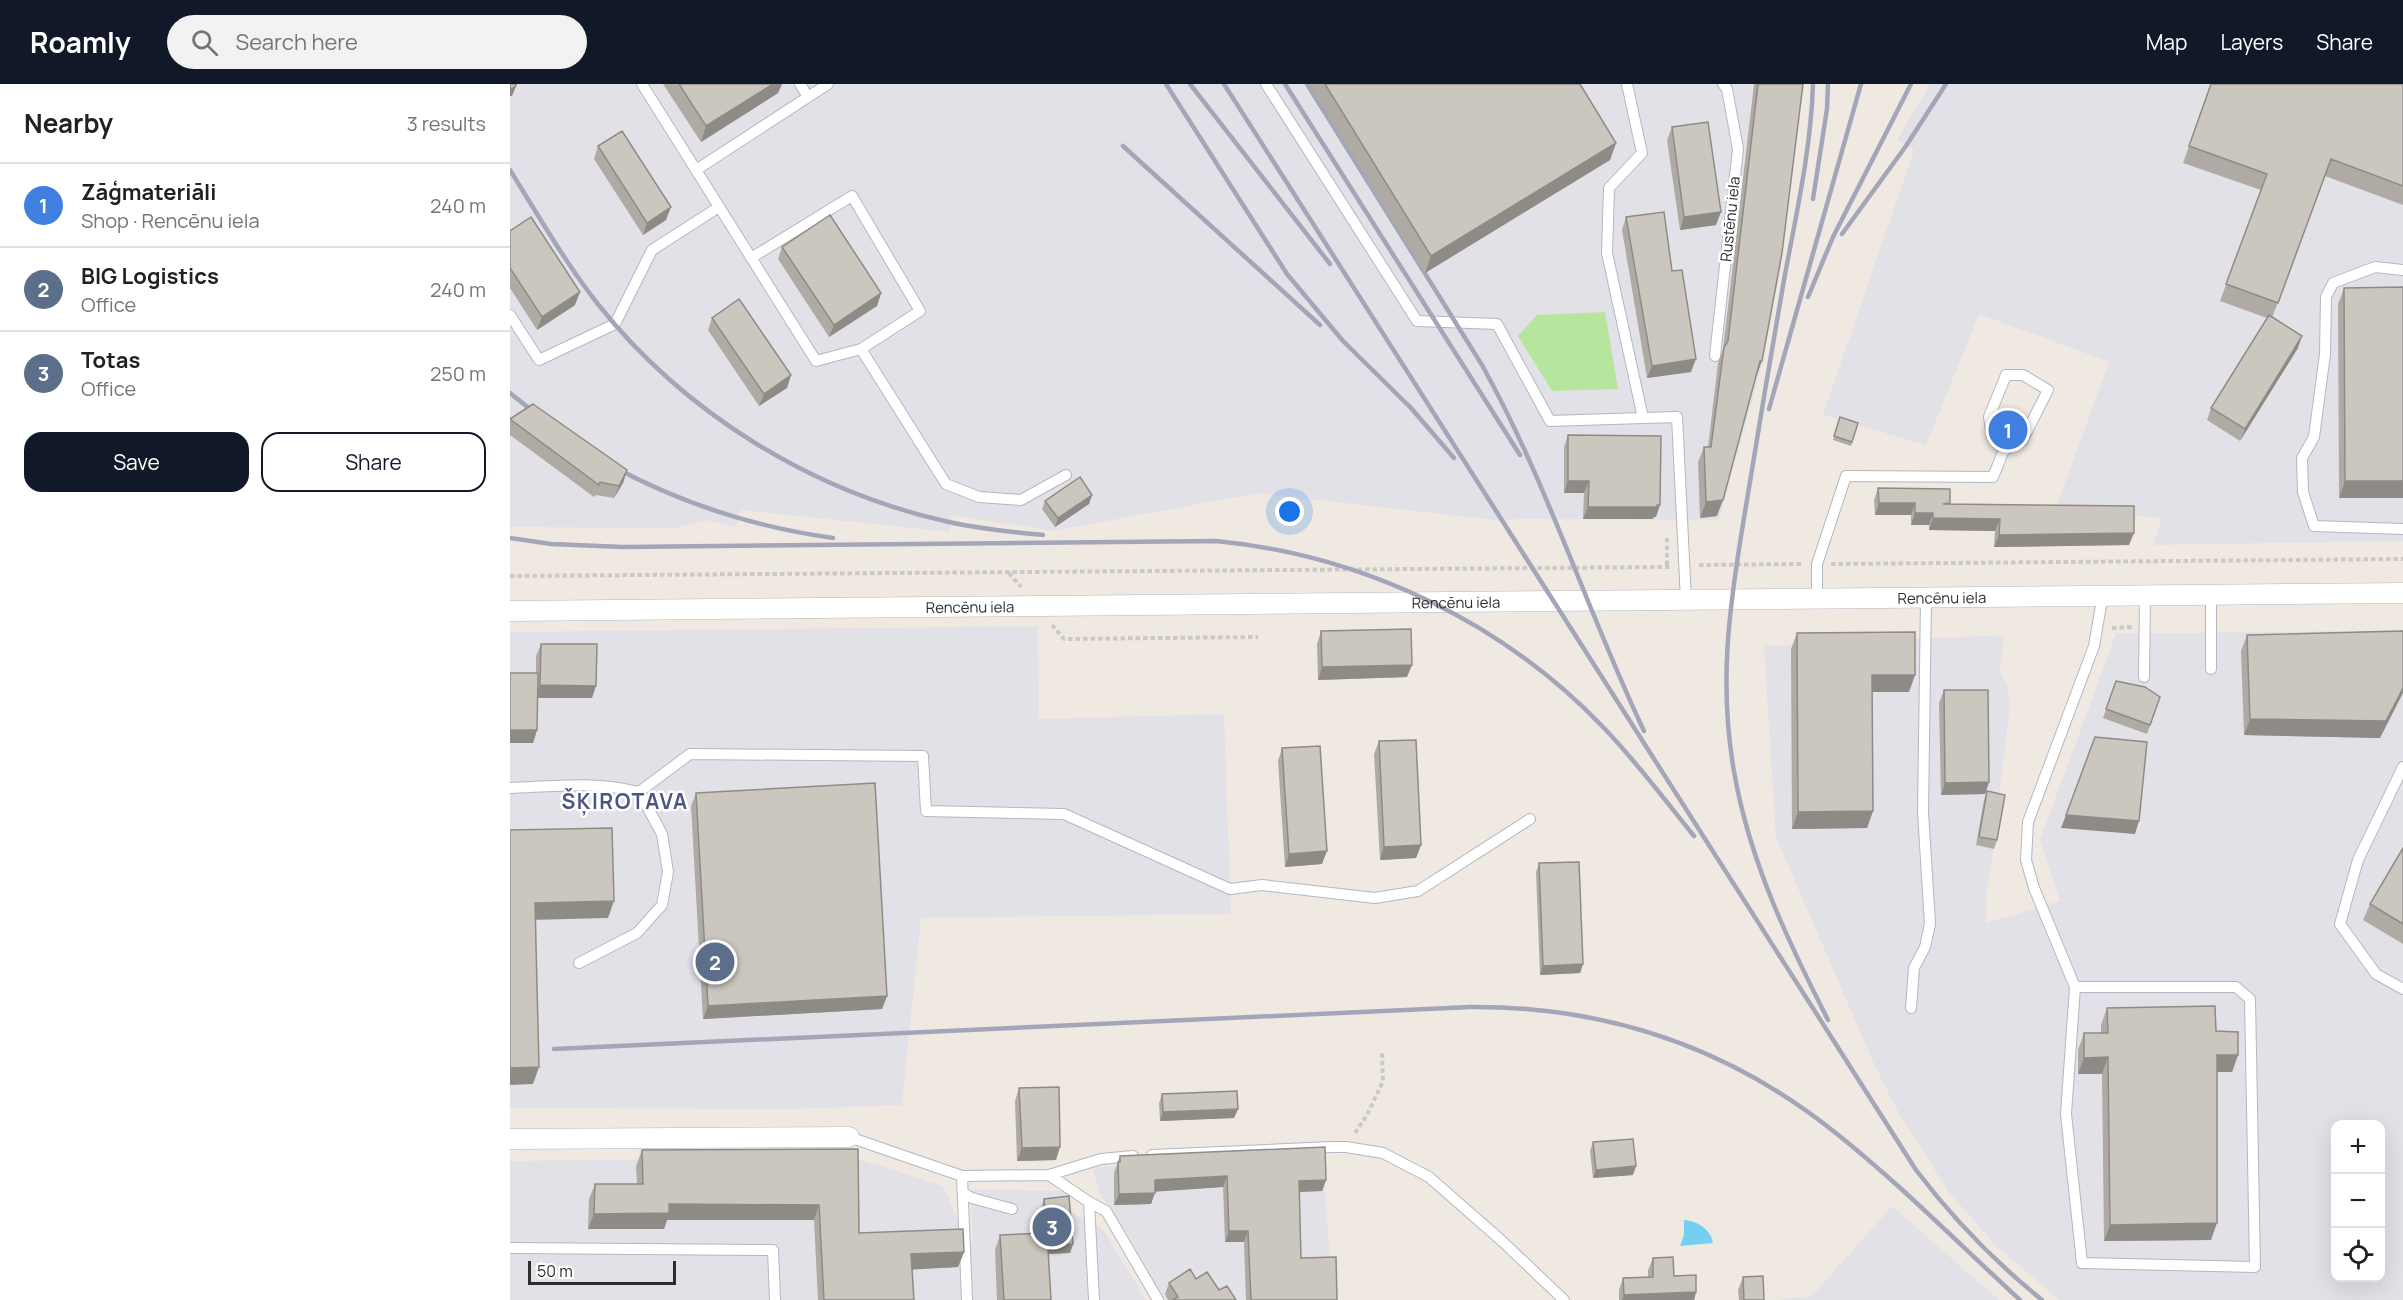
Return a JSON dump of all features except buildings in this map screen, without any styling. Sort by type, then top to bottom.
[{"type":"street","name":"Rencēnu iela","points":[[510,611],[1926,598],[2103,594],[2403,593]]},
{"type":"street","points":[[510,1139],[849,1137]]},
{"type":"lane","points":[[642,84],[751,258],[816,361],[861,349],[920,311],[852,196],[751,258]]},
{"type":"lane","points":[[800,84],[808,97]]},
{"type":"lane","points":[[696,170],[828,84]]},
{"type":"lane","points":[[1266,84],[1417,321],[1497,324],[1550,420],[1677,417],[1686,600]]},
{"type":"lane","points":[[1627,84],[1641,153],[1609,188],[1607,253],[1643,418]]},
{"type":"lane","name":"Rustēnu iela","points":[[1715,356],[1738,149],[1728,89],[1723,84]]},
{"type":"lane","points":[[510,315],[539,360],[615,324],[652,250],[719,207]]},
{"type":"lane","points":[[2403,270],[2375,267],[2333,283],[2326,297],[2325,354],[2314,437],[2302,458],[2303,492],[2314,526],[2403,529]]},
{"type":"lane","points":[[861,349],[946,484],[979,497],[1021,500],[1066,475]]},
{"type":"lane","points":[[1817,599],[1817,564],[1846,476],[1993,477],[2004,450],[2022,441],[2048,390],[2024,375],[2006,375],[1989,417],[1992,437],[2004,450]]},
{"type":"lane","points":[[2075,987],[2236,987],[2250,999],[2255,1267],[2082,1263],[2066,1114],[2075,987],[2034,888],[2026,860],[2028,822],[2094,646],[2103,594]]},
{"type":"lane","points":[[2144,677],[2145,594]]},
{"type":"lane","points":[[2211,594],[2211,669]]},
{"type":"lane","points":[[1911,1008],[1914,968],[1925,947],[1930,924],[1923,812],[1926,598]]},
{"type":"lane","points":[[639,792],[690,754],[923,756],[926,811],[1064,814],[1230,890],[1262,885],[1375,898],[1418,891],[1530,819]]},
{"type":"lane","points":[[2403,767],[2358,860],[2340,924],[2376,974],[2403,989]]},
{"type":"lane","points":[[510,788],[576,784],[609,785],[639,792],[662,834],[668,872],[662,905],[637,933],[579,963]]},
{"type":"lane","points":[[849,1137],[962,1176],[1049,1175],[1118,1156],[1346,1147],[1383,1153],[1429,1177],[1502,1241],[1564,1300]]},
{"type":"lane","points":[[1049,1175],[1106,1211],[1158,1300]]},
{"type":"lane","points":[[962,1176],[967,1300]]},
{"type":"lane","points":[[963,1192],[972,1198],[1011,1209]]},
{"type":"lane","points":[[1089,1202],[1094,1300]]},
{"type":"lane","points":[[510,1248],[773,1250],[775,1300]]},
{"type":"path","points":[[510,576],[2403,559]]},
{"type":"path","points":[[1009,573],[1064,639],[1258,637]]},
{"type":"path","points":[[1346,1147],[1367,1114],[1383,1081],[1382,1052]]},
{"type":"shaded area","points":[[510,84],[1802,84],[1778,280],[1759,376],[1719,520],[1517,519],[1502,521],[1258,493],[1053,531],[952,515],[950,532],[741,510],[736,528],[706,520],[675,528],[510,527]]},
{"type":"shaded area","points":[[1930,84],[2403,84],[2403,541],[2153,545],[2162,518],[2055,510],[2109,362],[1979,314],[1926,445],[1823,415],[1914,150],[1897,140]]},
{"type":"shaded area","points":[[1038,626],[1039,719],[1224,714],[1231,914],[921,918],[902,1105],[796,1109],[510,1108],[510,632]]},
{"type":"shaded area","points":[[2403,630],[2403,1300],[2060,1300],[1996,1246],[1948,1191],[1896,1108],[1874,1064],[1776,837],[1764,646],[2004,635],[2000,671],[2008,688],[2010,706],[1998,802],[2002,803],[1987,887],[1986,923],[2060,901],[2040,840],[2116,634]]},
{"type":"shaded area","points":[[852,1157],[943,1186],[958,1220],[958,1245],[973,1244],[971,1204],[973,1189],[1068,1191],[1072,1213],[1102,1228],[1146,1300],[510,1300],[510,1161]]},
{"type":"shaded area","points":[[1324,1158],[1333,1300],[1164,1300],[1146,1271],[1133,1243],[1099,1192],[1092,1167]]},
{"type":"shaded area","points":[[1892,1206],[1999,1300],[1774,1300],[1812,1296]]},
{"type":"green space","points":[[1605,312],[1618,389],[1552,391],[1518,336],[1537,315]]},
{"type":"water","points":[[1684,1220],[1703,1227],[1712,1238],[1713,1243],[1680,1246],[1684,1235]]},
{"type":"railway","points":[[1166,84],[1287,274],[1343,341],[1411,408],[1454,458]]},
{"type":"railway","points":[[1190,84],[1330,264]]},
{"type":"railway","points":[[1224,84],[1916,1170],[1975,1239],[2042,1300]]},
{"type":"railway","points":[[1285,84],[1520,455]]},
{"type":"railway","points":[[1307,84],[1482,365],[1505,409],[1547,501],[1623,686],[1644,731]]},
{"type":"railway","points":[[1813,84],[1802,182],[1734,584],[1726,679],[1727,711],[1735,777],[1751,841],[1772,902],[1828,1020]]},
{"type":"railway","points":[[1813,199],[1827,109],[1828,84]]},
{"type":"railway","points":[[1769,409],[1861,84]]},
{"type":"railway","points":[[1808,297],[1833,237],[1911,84]]},
{"type":"railway","points":[[1842,234],[1906,146],[1946,84]]},
{"type":"railway","points":[[1123,146],[1320,325]]},
{"type":"railway","points":[[510,170],[563,255],[597,303],[631,343],[710,413],[800,469],[848,491],[949,522],[1043,535]]},
{"type":"railway","points":[[510,393],[540,417]]},
{"type":"railway","points":[[612,466],[665,492],[719,512],[775,527],[833,538]]},
{"type":"railway","points":[[510,538],[551,544],[623,547],[1216,541],[1270,549],[1323,561],[1376,578],[1426,600],[1474,625],[1520,655],[1563,689],[1603,727],[1694,836]]},
{"type":"railway","points":[[554,1049],[1470,1007],[1569,1014],[1616,1023],[1706,1054],[1750,1075],[1792,1101],[1832,1130],[1880,1170],[2020,1300]]},
{"type":"place","name":"Zāģmateriāli","points":[[2008,430]]},
{"type":"place","name":"BIG Logistics","points":[[715,962]]},
{"type":"place","name":"Totas","points":[[1052,1227]]},
{"type":"district","name":"ŠĶIROTAVA","points":[[625,801]]}]
